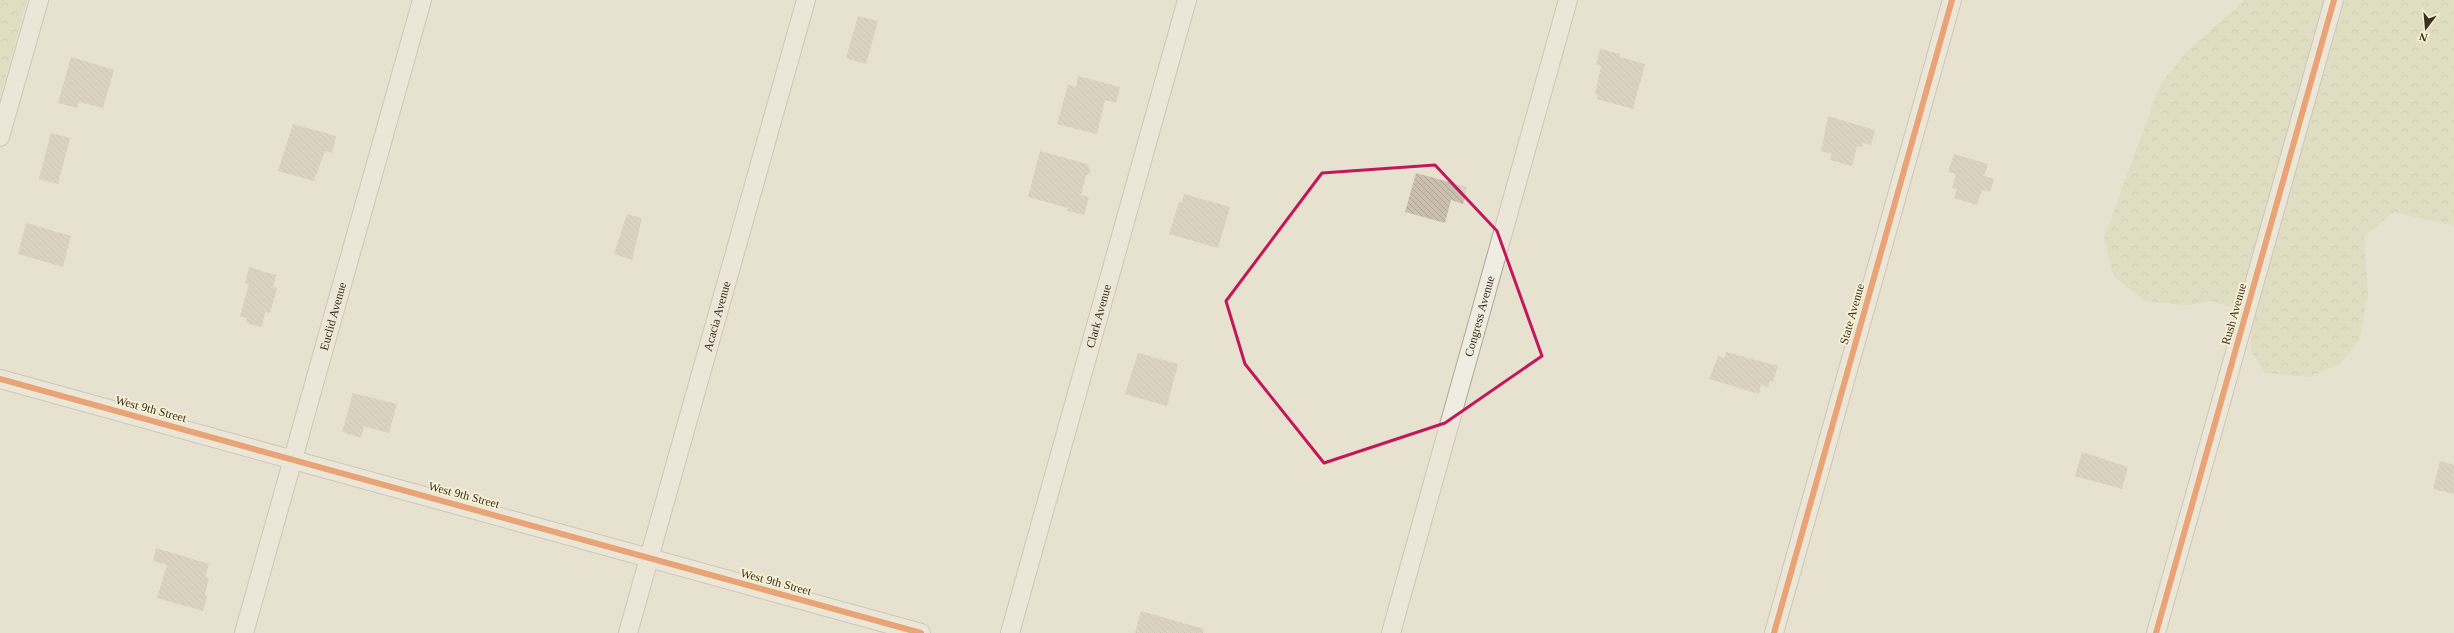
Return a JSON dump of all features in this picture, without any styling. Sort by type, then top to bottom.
[{"type":"street","points":[[0,137],[39,0]]},
{"type":"street","name":"Euclid Avenue","points":[[244,633],[422,0]]},
{"type":"street","name":"Acacia Avenue","points":[[628,633],[806,0]]},
{"type":"street","name":"Clark Avenue","points":[[1010,633],[1187,0]]},
{"type":"street","name":"Congress Avenue","points":[[1391,633],[1568,0]]},
{"type":"street","name":"State Avenue","points":[[1774,633],[1952,0]]},
{"type":"street","name":"Rush Avenue","points":[[2156,633],[2334,0]]},
{"type":"street","name":"West 9th Street","points":[[0,379],[921,633]]},
{"type":"highlighted area","points":[[1435,165],[1497,231],[1542,356],[1445,423],[1324,463],[1245,364],[1226,301],[1322,173]]},
{"type":"green space","points":[[0,0],[27,0],[0,97]]},
{"type":"green space","points":[[2245,0],[2454,0],[2454,226],[2394,212],[2364,236],[2368,295],[2359,340],[2340,364],[2309,377],[2265,373],[2251,351],[2251,330],[2242,310],[2210,301],[2188,305],[2147,302],[2114,277],[2104,238],[2160,85],[2185,53]]},
{"type":"building","points":[[858,16],[878,21],[866,64],[846,58]]},
{"type":"building","points":[[1600,49],[1620,54],[1620,57],[1645,64],[1633,109],[1597,99],[1598,95],[1595,94],[1601,66],[1596,65]]},
{"type":"building","points":[[71,57],[114,70],[103,108],[79,102],[77,108],[58,103]]},
{"type":"building","points":[[1078,76],[1120,87],[1116,103],[1105,100],[1097,134],[1057,124],[1068,85],[1076,87]]},
{"type":"building","points":[[1828,116],[1875,130],[1871,145],[1863,143],[1862,147],[1857,146],[1852,166],[1830,160],[1832,154],[1821,151]]},
{"type":"building","points":[[293,124],[336,136],[332,153],[325,151],[314,181],[278,171]]},
{"type":"building","points":[[51,133],[70,138],[58,184],[39,179]]},
{"type":"building","points":[[1040,151],[1087,164],[1091,172],[1086,176],[1081,195],[1089,197],[1084,215],[1067,211],[1068,208],[1028,197]]},
{"type":"building","points":[[1954,154],[1988,164],[1984,176],[1994,179],[1990,192],[1982,190],[1977,205],[1954,198],[1957,189],[1952,188],[1956,174],[1948,172]]},
{"type":"building","points":[[1416,173],[1467,187],[1463,204],[1451,200],[1445,223],[1405,212]]},
{"type":"building","points":[[1184,194],[1230,207],[1218,248],[1169,234],[1179,202],[1182,203]]},
{"type":"building","points":[[627,214],[642,218],[632,260],[614,254]]},
{"type":"building","points":[[26,223],[71,236],[63,267],[18,254]]},
{"type":"building","points":[[249,267],[276,275],[273,287],[277,288],[270,313],[265,312],[262,327],[246,323],[247,318],[240,316],[249,284],[245,283]]},
{"type":"building","points":[[1726,352],[1778,366],[1773,382],[1770,381],[1768,387],[1761,385],[1759,394],[1709,379],[1718,356],[1725,358]]},
{"type":"building","points":[[1138,353],[1178,364],[1167,406],[1125,394]]},
{"type":"building","points":[[353,393],[397,404],[389,433],[364,426],[361,438],[342,432]]},
{"type":"building","points":[[2082,452],[2128,467],[2122,489],[2075,476]]},
{"type":"building","points":[[2440,461],[2454,465],[2454,494],[2433,489]]},
{"type":"building","points":[[156,548],[209,564],[205,577],[209,578],[205,595],[207,596],[203,611],[157,598],[167,565],[153,561]]},
{"type":"building","points":[[1141,611],[1204,629],[1203,633],[1135,633]]},
{"type":"cycle path","points":[[1774,633],[1952,0]]},
{"type":"cycle path","points":[[2156,633],[2334,0]]},
{"type":"cycle path","points":[[0,379],[921,633]]}]
